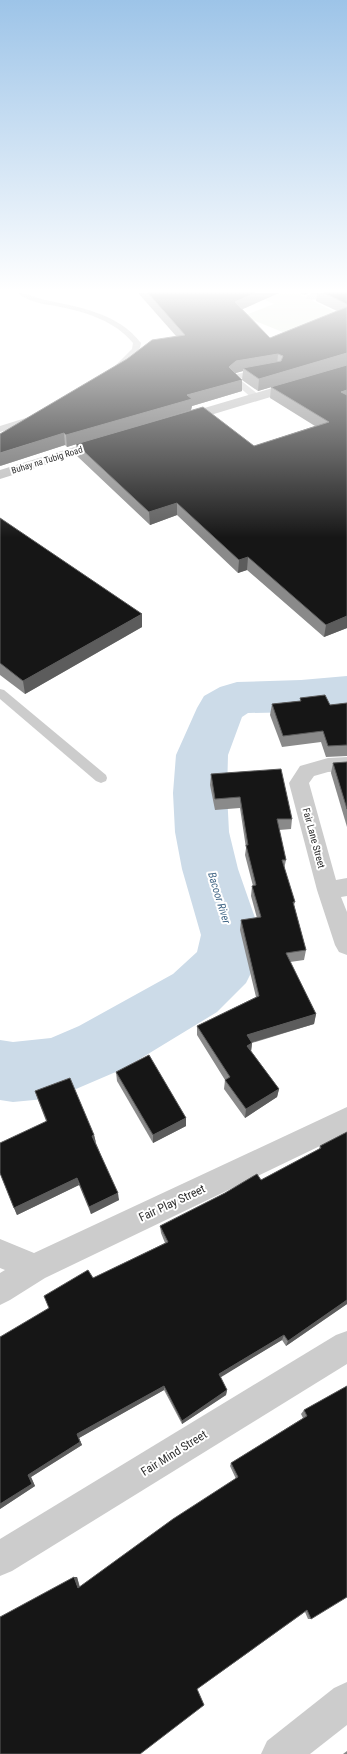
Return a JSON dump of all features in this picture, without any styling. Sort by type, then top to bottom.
[{"type":"main road","points":[[165,424],[331,375]]},
{"type":"main road","name":"Buhay na Tubig Road","points":[[0,475],[27,465],[114,440]]},
{"type":"street","name":"Fair Lane Street","points":[[347,764],[328,765],[307,771],[299,783],[337,889],[347,944]]},
{"type":"street","name":"Fair Play Street","points":[[0,1290],[36,1268],[347,1120]]},
{"type":"street","points":[[0,1253],[36,1268]]},
{"type":"street","name":"Fair Mind Street","points":[[0,1559],[347,1346]]},
{"type":"street","points":[[280,1754],[347,1701]]},
{"type":"lane","points":[[245,375],[234,379],[256,397]]},
{"type":"lane","points":[[1,426],[31,419],[42,413]]},
{"type":"lane","points":[[0,693],[101,778]]},
{"type":"building","points":[[100,375],[237,375],[242,380],[187,395],[192,399],[66,435],[64,433],[0,453],[0,434]]},
{"type":"building","points":[[253,375],[273,375],[259,379]]},
{"type":"building","points":[[313,375],[347,375],[347,390],[341,392],[347,395],[347,616],[326,625],[248,557],[239,560],[177,503],[149,512],[76,444],[203,407],[254,446],[329,422],[271,387]]},
{"type":"building","points":[[0,518],[142,614],[23,681],[0,663]]},
{"type":"building","points":[[325,695],[330,705],[347,703],[347,745],[328,746],[323,731],[283,736],[272,704],[301,701],[300,698]]},
{"type":"building","points":[[347,762],[347,809],[333,763]]},
{"type":"building","points":[[281,769],[292,819],[277,819],[286,860],[282,860],[295,902],[293,902],[306,950],[286,953],[316,1014],[247,1035],[252,1043],[247,1046],[279,1089],[246,1109],[225,1080],[230,1077],[197,1026],[259,996],[241,920],[261,917],[252,886],[256,885],[246,845],[248,845],[240,797],[215,799],[211,774]]},
{"type":"building","points":[[149,1055],[186,1118],[153,1135],[116,1072]]},
{"type":"building","points":[[70,1078],[94,1135],[92,1136],[118,1193],[89,1207],[77,1178],[14,1208],[0,1173],[0,1143],[47,1121],[35,1091]]},
{"type":"building","points":[[347,1132],[347,1300],[288,1341],[284,1335],[219,1374],[227,1390],[182,1421],[164,1386],[77,1434],[80,1442],[28,1475],[32,1484],[0,1504],[0,1337],[49,1308],[44,1296],[88,1270],[93,1278],[168,1242],[160,1226],[225,1193],[257,1174],[261,1180],[321,1148],[320,1146]]},
{"type":"building","points":[[347,1386],[347,1597],[311,1619],[307,1610],[197,1689],[204,1705],[140,1754],[0,1754],[0,1617],[74,1577],[78,1588],[173,1519],[238,1477],[231,1463],[307,1416],[304,1410]]},
{"type":"waterway","name":"Bacoor River","points":[[0,1070],[13,1072],[55,1068],[102,1047],[195,993],[224,965],[231,935],[210,869],[202,832],[200,793],[202,755],[221,708],[237,698],[261,696],[301,696],[347,692]]}]
